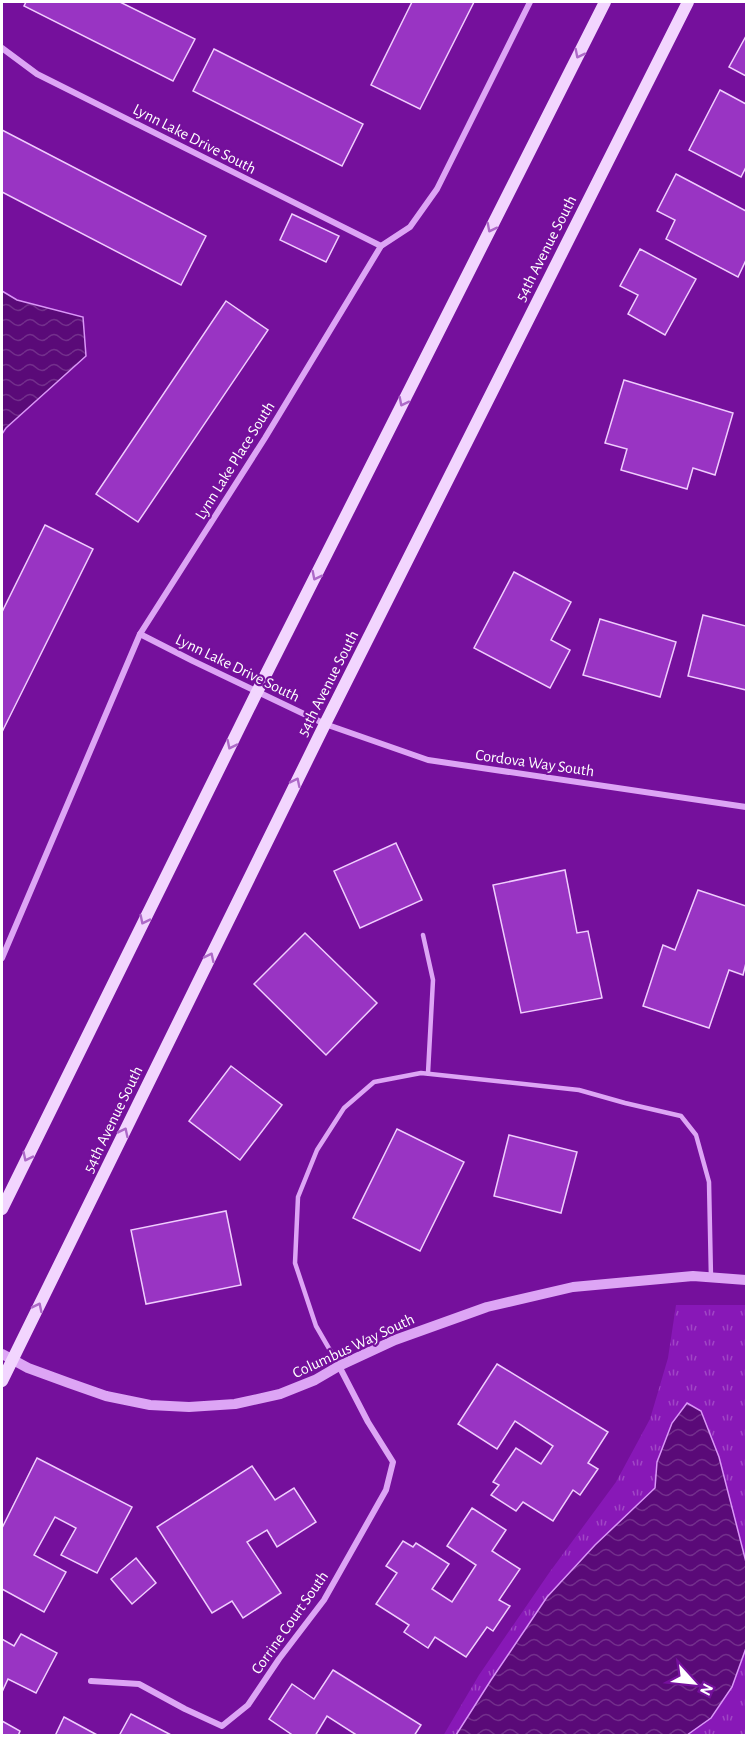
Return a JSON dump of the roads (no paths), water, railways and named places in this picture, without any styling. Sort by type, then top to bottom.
[{"type":"main road","points":[[2,1209],[257,692],[605,2]]},
{"type":"main road","name":"54th Avenue South","points":[[2,1381],[7,1357],[688,2]]},
{"type":"street","name":"Lynn Lake Place South","points":[[2,958],[140,634],[265,438],[381,246],[410,227],[437,189],[530,2]]},
{"type":"street","name":"Lynn Lake Drive South","points":[[2,48],[37,74],[381,246]]},
{"type":"street","name":"Lynn Lake Drive South","points":[[140,634],[325,724]]},
{"type":"street","name":"Cordova Way South","points":[[325,724],[428,760],[747,807]]},
{"type":"street","name":"Columbus Way South","points":[[7,1357],[106,1396],[150,1405],[189,1407],[235,1404],[280,1394],[315,1380],[394,1340],[486,1307],[573,1287],[693,1276],[747,1280]]},
{"type":"street","name":"Corrine Court South","points":[[91,1681],[139,1684],[222,1726],[248,1705],[279,1659],[324,1600],[386,1490],[393,1462],[368,1422],[339,1366]]},
{"type":"lane","points":[[423,935],[433,980],[428,1073]]},
{"type":"lane","points":[[339,1366],[316,1326],[295,1263],[297,1197],[317,1150],[344,1108],[374,1082],[428,1073],[579,1090],[681,1116],[696,1135],[710,1182],[711,1278]]},
{"type":"water","points":[[2,291],[17,300],[83,317],[86,356],[2,434]]},
{"type":"water","points":[[687,1403],[701,1411],[719,1457],[746,1562],[746,1648],[732,1687],[711,1718],[687,1735],[456,1735],[547,1597],[595,1545],[655,1488],[657,1462],[672,1423]]}]
